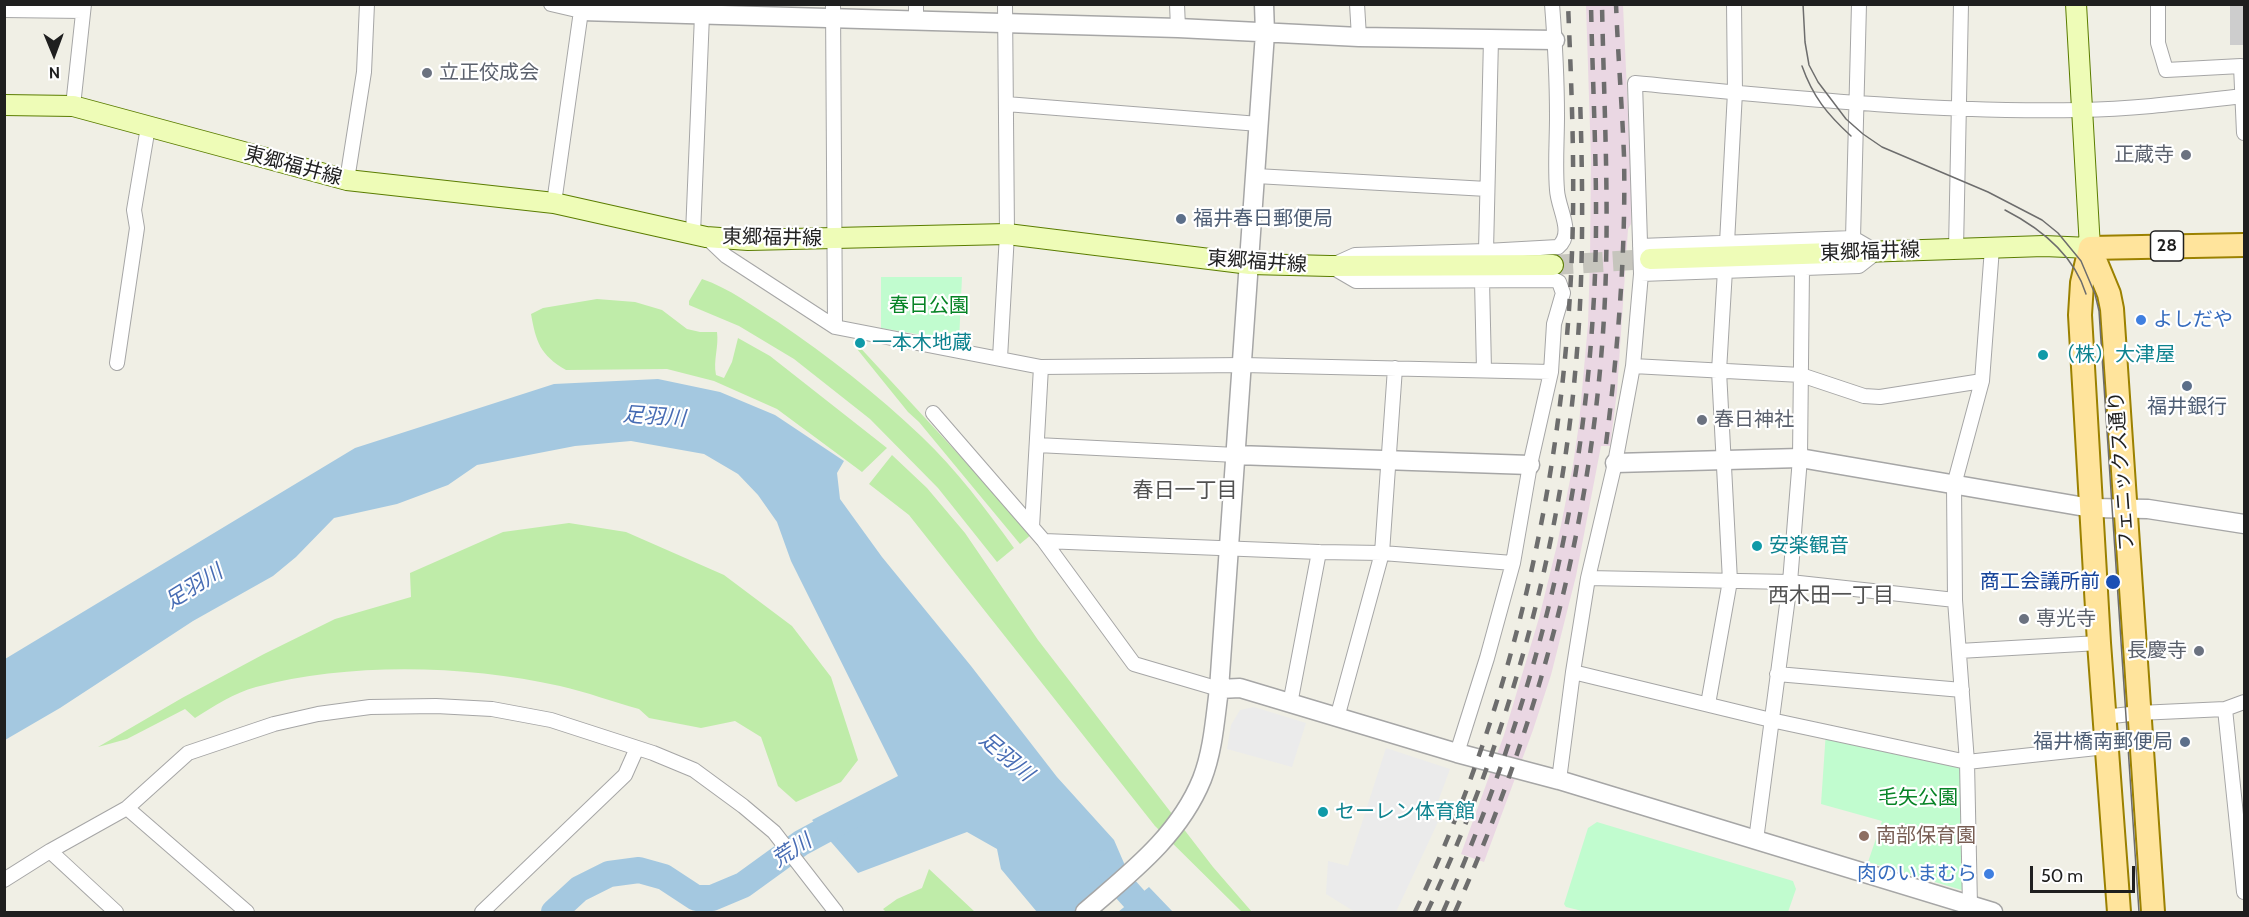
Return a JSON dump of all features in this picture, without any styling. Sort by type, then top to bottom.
[{"type":"main road","name":"フェニックス通り","points":[[2076,4],[2090,248],[2082,283],[2080,315],[2099,643],[2119,912]]},
{"type":"main road","name":"東郷福井線","points":[[4,105],[73,106],[347,180],[554,203],[699,235],[748,240],[1007,234],[1250,264],[1553,265]]},
{"type":"main road","name":"28","points":[[2090,248],[2244,245]]},
{"type":"main road","name":"東郷福井線","points":[[1644,260],[2044,246],[2090,248]]},
{"type":"main road","name":"フェニックス通り","points":[[2090,248],[2109,294],[2112,309],[2153,912]]},
{"type":"street","points":[[347,180],[364,72],[366,4]]},
{"type":"street","points":[[551,4],[584,9],[702,15],[916,13],[1005,24],[1178,28],[1359,37],[1555,40]]},
{"type":"street","points":[[1000,358],[1007,234],[1005,4]]},
{"type":"street","points":[[1177,4],[1178,28]]},
{"type":"street","points":[[1085,912],[1143,862],[1167,837],[1176,826],[1206,766],[1219,689],[1230,548],[1265,33],[1264,4]]},
{"type":"street","points":[[1357,4],[1359,37]]},
{"type":"street","points":[[1330,266],[1355,255],[1558,247],[1563,242],[1566,236],[1565,224],[1557,191],[1557,114],[1552,4]]},
{"type":"street","points":[[1727,243],[1735,92],[1734,4]]},
{"type":"street","points":[[1853,238],[1859,4]]},
{"type":"street","points":[[1956,249],[1961,4]]},
{"type":"street","points":[[2158,4],[2158,43],[2166,70],[2241,66],[2244,133]]},
{"type":"street","points":[[4,10],[83,8],[73,106]]},
{"type":"street","points":[[554,203],[584,9]]},
{"type":"street","points":[[833,12],[835,327]]},
{"type":"street","points":[[702,15],[699,235],[726,256],[835,327],[1041,367],[1243,365],[1551,372]]},
{"type":"street","points":[[1486,251],[1491,39]]},
{"type":"street","points":[[1559,780],[1588,578],[1615,463],[1633,366],[1644,260],[1635,83],[1958,109],[2083,110],[2169,105],[2244,96]]},
{"type":"street","points":[[1005,104],[1259,124]]},
{"type":"street","points":[[117,363],[137,228],[134,210],[148,127]]},
{"type":"street","points":[[1256,176],[1487,189]]},
{"type":"street","points":[[1853,238],[1877,252],[1859,266],[1802,268],[1725,270],[1644,260],[1727,243],[1853,238]]},
{"type":"street","points":[[1970,906],[1967,762],[1955,600],[1954,485],[1982,381],[1992,248]]},
{"type":"street","points":[[1330,266],[1356,281],[1555,280],[1562,284],[1563,293],[1554,324],[1551,372],[1530,465],[1513,563],[1487,658],[1457,753]]},
{"type":"street","points":[[1756,840],[1790,582],[1800,458],[1802,268]]},
{"type":"street","points":[[1708,704],[1730,581],[1719,371],[1725,270]]},
{"type":"street","points":[[1482,280],[1484,370]]},
{"type":"street","points":[[1633,366],[1801,375],[1864,396],[1880,398],[1982,381]]},
{"type":"street","points":[[1032,527],[1041,367]]},
{"type":"street","points":[[1337,717],[1382,553],[1395,368]]},
{"type":"street","points":[[933,413],[1044,541],[1134,664],[1219,689],[1240,688],[1457,753],[1559,780],[1993,912]]},
{"type":"street","points":[[1037,446],[1530,465]]},
{"type":"street","points":[[1615,463],[1800,458],[2091,508],[2125,507],[2244,524]]},
{"type":"street","points":[[1044,541],[1382,553],[1513,563]]},
{"type":"street","points":[[1290,704],[1319,552]]},
{"type":"street","points":[[1588,578],[1790,582],[1955,600]]},
{"type":"street","points":[[1959,651],[2099,643]]},
{"type":"street","points":[[1573,672],[1771,720],[1967,762],[2106,747]]},
{"type":"street","points":[[1777,674],[1962,690]]},
{"type":"street","points":[[2104,717],[2225,709],[2244,702]]},
{"type":"street","points":[[4,880],[126,808],[188,753],[274,724],[318,714],[370,707],[436,706],[492,709],[550,720],[637,748],[693,771],[743,806],[774,832],[836,912]]},
{"type":"street","points":[[2225,709],[2244,892]]},
{"type":"street","points":[[483,912],[625,775],[637,748]]},
{"type":"street","points":[[126,808],[247,912]]},
{"type":"street","points":[[50,851],[116,912]]},
{"type":"shaded area","points":[[1586,5],[1623,5],[1631,224],[1628,229],[1617,392],[1610,446],[1601,446],[1576,576],[1551,675],[1484,862],[1461,854],[1504,735],[1539,618],[1557,545],[1579,424],[1588,324],[1590,260],[1591,159]]},
{"type":"shaded area","points":[[2230,5],[2244,5],[2244,45],[2230,45]]},
{"type":"shaded area","points":[[1254,707],[1306,723],[1292,767],[1227,749],[1231,725],[1240,710]]},
{"type":"shaded area","points":[[1386,748],[1450,769],[1432,818],[1438,822],[1396,912],[1355,912],[1326,894],[1328,861],[1348,866]]},
{"type":"green space","name":"春日公園","points":[[881,277],[962,277],[959,341],[881,328]]},
{"type":"green space","points":[[702,279],[732,293],[778,322],[870,390],[946,462],[1014,548],[997,562],[938,488],[870,419],[794,359],[739,326],[689,305]]},
{"type":"green space","points":[[597,299],[635,302],[662,310],[687,329],[717,332],[716,375],[724,378],[732,362],[738,338],[770,356],[887,448],[862,472],[777,409],[714,381],[667,369],[566,370],[550,359],[541,347],[531,314],[543,308]]},
{"type":"green space","points":[[855,342],[1032,534],[1020,544],[919,422],[908,412],[853,344]]},
{"type":"green space","points":[[892,455],[927,488],[965,533],[1038,640],[1213,867],[1252,912],[1242,912],[1155,826],[909,515],[869,484]]},
{"type":"green space","points":[[569,523],[626,532],[724,575],[792,626],[831,677],[858,760],[841,782],[796,802],[778,786],[761,737],[735,721],[701,728],[649,718],[639,709],[560,686],[524,679],[447,670],[368,670],[292,679],[240,693],[195,718],[185,709],[127,739],[98,747],[182,698],[335,619],[411,597],[410,573],[503,532]]},
{"type":"green space","name":"毛矢公園","points":[[1826,731],[1961,764],[1965,891],[1868,862],[1882,821],[1821,804]]},
{"type":"green space","points":[[1597,822],[1793,881],[1796,889],[1788,912],[1586,912],[1566,907],[1564,904],[1588,828]]},
{"type":"green space","points":[[929,869],[975,912],[886,912],[883,909],[897,899],[922,888]]},
{"type":"water","points":[[658,379],[720,392],[775,415],[844,461],[837,473],[840,499],[882,557],[1057,777],[1114,840],[1127,870],[1077,912],[1037,912],[1001,869],[997,849],[967,832],[858,873],[812,820],[898,776],[791,561],[777,522],[758,495],[738,474],[704,454],[631,441],[575,446],[477,465],[448,485],[397,504],[334,518],[296,557],[273,576],[193,621],[60,708],[5,740],[5,659],[355,448],[554,384]]},
{"type":"water","points":[[1149,887],[1173,912],[1118,912]]},
{"type":"waterway","name":"荒川","points":[[554,912],[579,889],[609,874],[639,870],[664,877],[696,898],[712,898],[743,885],[801,843],[853,815]]},
{"type":"waterway","name":"足羽川","points":[[1102,863],[1146,912]]},
{"type":"tunnel","points":[[1553,265],[1650,259]]},
{"type":"tram line","points":[[1803,4],[1809,65],[1818,82],[1846,119],[1882,147],[1988,192],[2042,220],[2058,233],[2081,261],[2095,294],[2099,311],[2139,912]]},
{"type":"tram line","points":[[1802,66],[1811,87],[1822,104],[1851,136]]},
{"type":"tram line","points":[[2005,210],[2031,225],[2054,244],[2073,267],[2086,294]]},
{"type":"railway","points":[[1415,912],[1451,829],[1483,745],[1509,659],[1531,572],[1548,484],[1561,395],[1569,305],[1573,215],[1573,136],[1568,4]]},
{"type":"railway","points":[[1443,912],[1474,839],[1525,693],[1563,545],[1576,469],[1586,392],[1595,275],[1596,198],[1591,4]]},
{"type":"railway","points":[[1455,912],[1485,841],[1536,695],[1574,546],[1587,471],[1598,394],[1606,278],[1607,200],[1602,4]]},
{"type":"railway","points":[[1606,444],[1614,372],[1624,228],[1624,156],[1616,4]]},
{"type":"railway","points":[[1427,912],[1481,784],[1504,718],[1542,581],[1556,512],[1567,443],[1580,305],[1582,201],[1580,97]]},
{"type":"place","name":"立正佼成会","points":[[427,73]]},
{"type":"place","name":"正蔵寺","points":[[2186,155]]},
{"type":"place","name":"福井春日郵便局","points":[[1181,219]]},
{"type":"place","name":"よしだや","points":[[2141,320]]},
{"type":"place","name":"一本木地蔵","points":[[860,343]]},
{"type":"place","name":"（株）大津屋","points":[[2043,355]]},
{"type":"place","name":"福井銀行","points":[[2187,386]]},
{"type":"place","name":"春日神社","points":[[1702,420]]},
{"type":"place","name":"安楽観音","points":[[1757,546]]},
{"type":"place","name":"商工会議所前","points":[[2113,582]]},
{"type":"place","name":"専光寺","points":[[2024,619]]},
{"type":"place","name":"長慶寺","points":[[2199,651]]},
{"type":"place","name":"福井橋南郵便局","points":[[2185,742]]},
{"type":"place","name":"セーレン体育館","points":[[1323,812]]},
{"type":"place","name":"南部保育園","points":[[1864,836]]},
{"type":"place","name":"肉のいまむら","points":[[1989,874]]},
{"type":"district","name":"春日一丁目","points":[[1185,491]]},
{"type":"district","name":"西木田一丁目","points":[[1831,596]]}]
